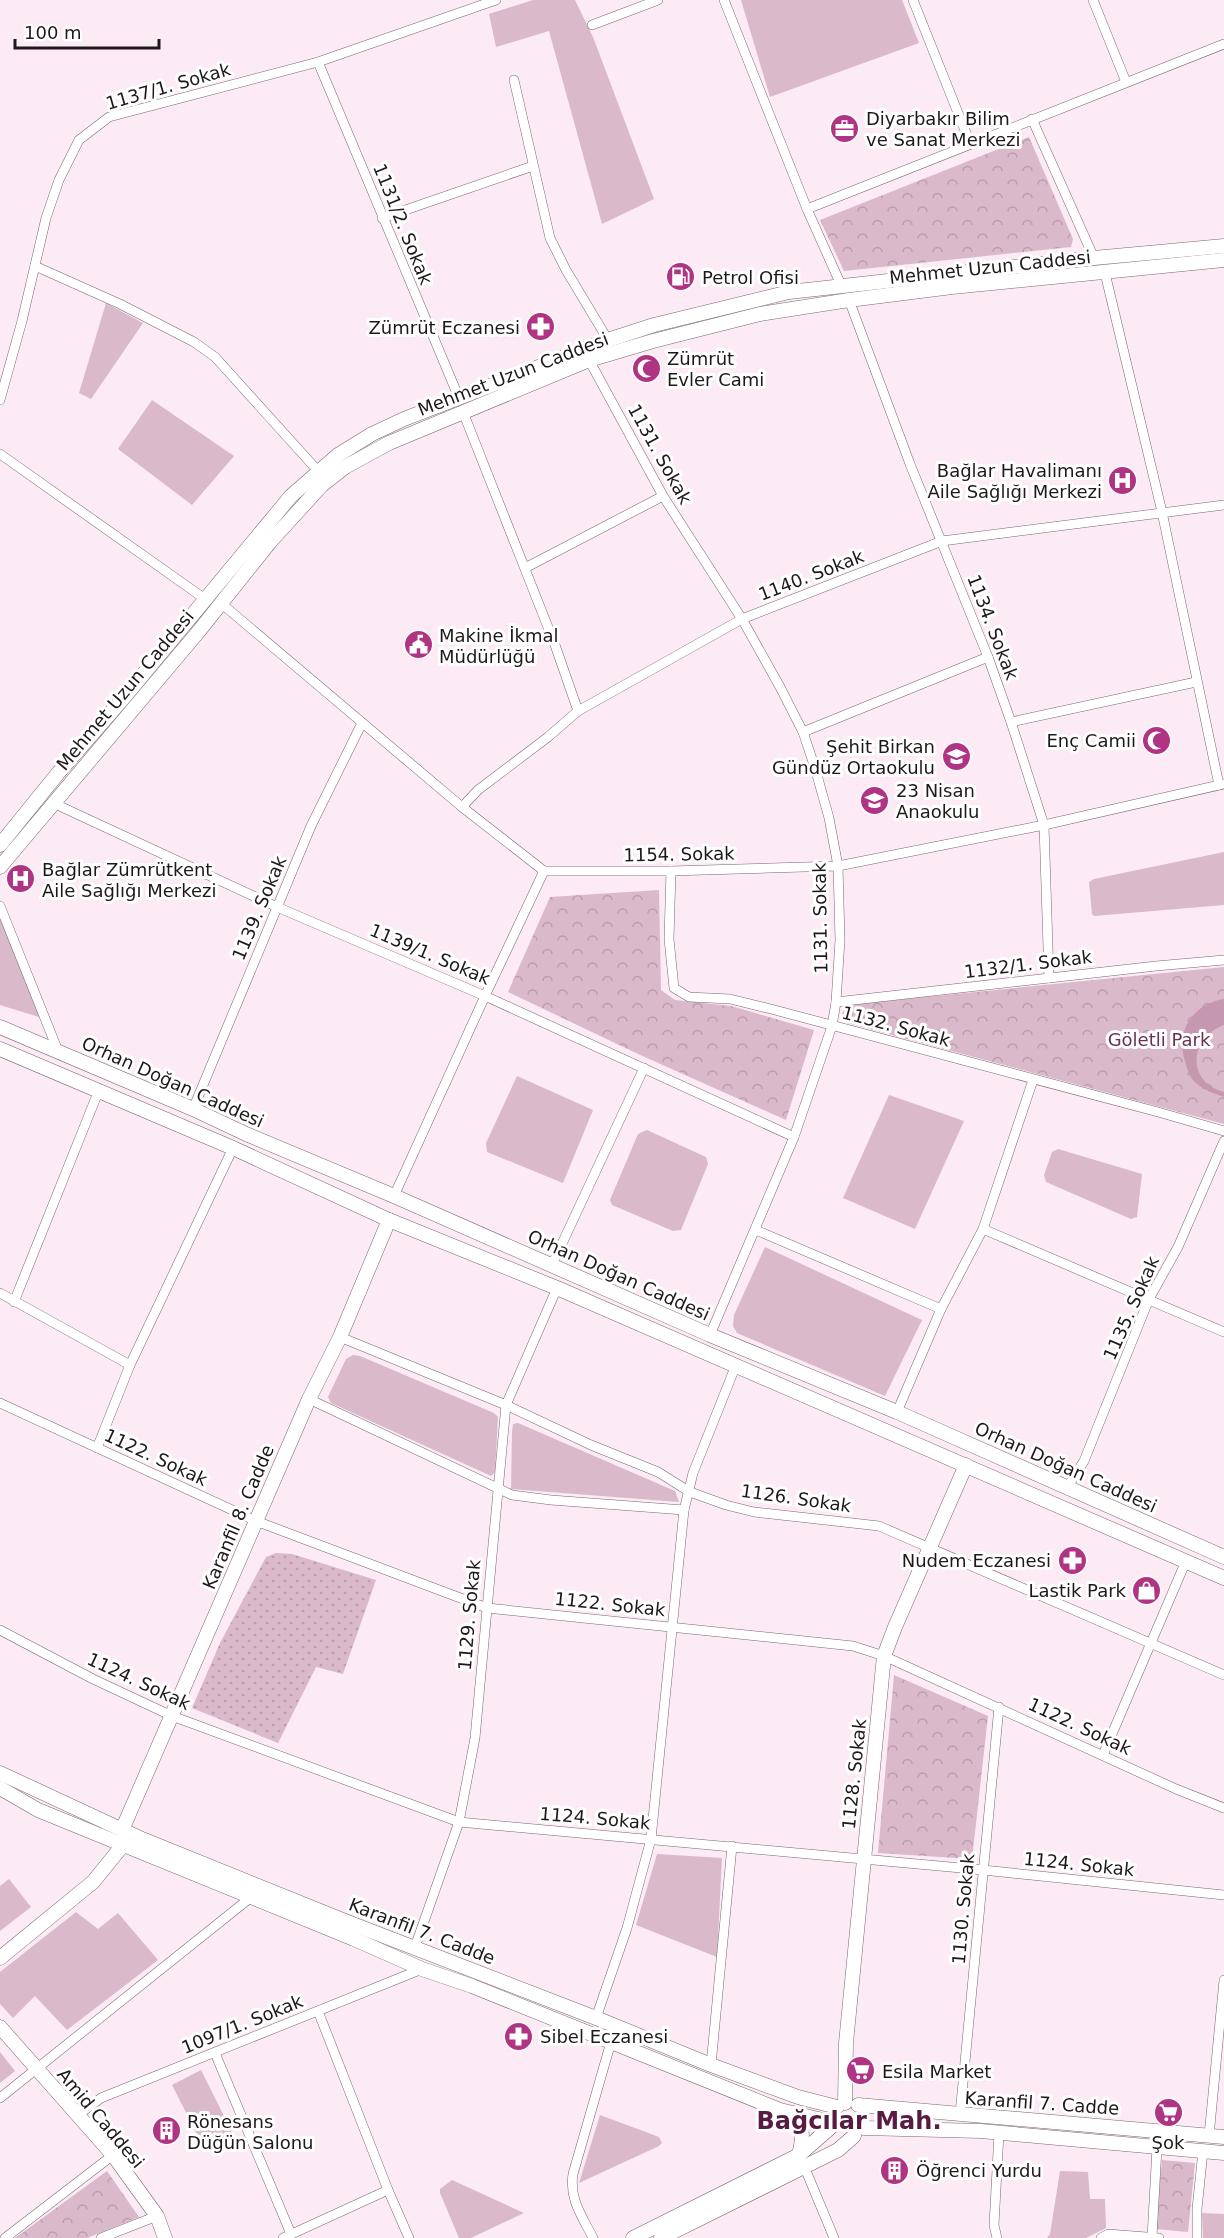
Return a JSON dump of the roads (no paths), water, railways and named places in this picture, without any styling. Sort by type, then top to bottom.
[{"type":"main road","points":[[0,845],[291,496],[338,455],[372,434],[404,419],[461,405],[608,340],[654,325],[789,292],[1224,246]]},
{"type":"main road","name":"Mehmet Uzun Caddesi","points":[[0,867],[222,604],[270,542],[330,479],[345,467],[461,405],[589,360],[760,314],[849,300],[1224,260]]},
{"type":"main road","name":"Orhan Doğan Caddesi","points":[[0,1027],[552,1264],[710,1335],[897,1412],[1224,1557]]},
{"type":"main road","points":[[0,1048],[389,1220],[557,1288],[1224,1578]]},
{"type":"main road","name":"Karanfil 8. Cadde","points":[[122,1830],[255,1521],[339,1338],[389,1220]]},
{"type":"main road","name":"1128. Sokak","points":[[846,2105],[846,2043],[884,1656],[966,1465]]},
{"type":"main road","name":"Karanfil 7. Cadde","points":[[0,1773],[122,1830],[339,1919],[798,2097],[846,2105],[1224,2137]]},
{"type":"main road","name":"Karanfil 7. Cadde","points":[[0,1788],[38,1810],[422,1969],[472,1986],[711,2084],[795,2115],[832,2124]]},
{"type":"main road","points":[[0,1958],[93,1882],[123,1845]]},
{"type":"main road","name":"Amid Caddesi","points":[[0,2027],[113,2155],[157,2216],[165,2238]]},
{"type":"main road","points":[[633,2238],[802,2161],[838,2150],[859,2132],[865,2118],[846,2105],[832,2113],[832,2124],[802,2161],[661,2238]]},
{"type":"main road","points":[[795,2115],[801,2124],[804,2137],[802,2161]]},
{"type":"main road","points":[[832,2124],[843,2136],[859,2132]]},
{"type":"main road","name":"Karanfil 7. Cadde","points":[[859,2132],[893,2128],[999,2133],[1224,2153]]},
{"type":"street","name":"1137/1. Sokak","points":[[0,400],[46,219],[59,180],[79,140],[109,117],[318,62],[495,0]]},
{"type":"street","points":[[592,25],[658,0]]},
{"type":"street","points":[[724,0],[807,209],[841,285]]},
{"type":"street","points":[[913,0],[970,143]]},
{"type":"street","points":[[1093,0],[1126,82]]},
{"type":"street","points":[[807,209],[1224,45]]},
{"type":"street","name":"1131/2. Sokak","points":[[318,62],[461,405],[578,711]]},
{"type":"street","points":[[514,80],[550,238],[566,270],[608,340]]},
{"type":"street","points":[[1032,119],[1094,258]]},
{"type":"street","points":[[382,218],[533,166]]},
{"type":"street","points":[[35,266],[130,309],[194,342],[215,357],[318,471]]},
{"type":"street","points":[[1105,273],[1162,512],[1196,682],[1221,785]]},
{"type":"street","name":"1134. Sokak","points":[[849,300],[910,464],[988,657],[1044,825],[1049,978]]},
{"type":"street","name":"1131. Sokak","points":[[589,360],[663,496],[742,619],[803,732],[829,818],[838,866],[840,940],[832,1026],[794,1137],[710,1335]]},
{"type":"street","points":[[0,454],[205,599]]},
{"type":"street","points":[[525,568],[663,496]]},
{"type":"street","name":"1140. Sokak","points":[[462,807],[478,790],[548,737],[578,711],[742,619],[942,541],[1224,505]]},
{"type":"street","points":[[222,604],[462,807],[544,871],[394,1196]]},
{"type":"street","points":[[803,732],[988,657]]},
{"type":"street","points":[[1011,722],[1196,682]]},
{"type":"street","name":"1139. Sokak","points":[[194,1109],[311,826],[362,723]]},
{"type":"street","name":"1154. Sokak","points":[[544,871],[671,871],[838,866],[1044,825],[1221,785]]},
{"type":"street","name":"1139/1. Sokak","points":[[53,803],[277,907],[485,996],[794,1137]]},
{"type":"street","name":"1132. Sokak","points":[[671,871],[669,939],[674,988],[689,997],[730,999],[1224,1131]]},
{"type":"street","points":[[0,906],[58,1051]]},
{"type":"street","name":"1132/1. Sokak","points":[[836,1002],[1224,960]]},
{"type":"street","points":[[552,1264],[644,1068]]},
{"type":"street","points":[[897,1412],[941,1309],[983,1229],[1033,1080]]},
{"type":"street","points":[[14,1302],[99,1090]]},
{"type":"street","name":"1135. Sokak","points":[[1067,1488],[1084,1461],[1149,1299],[1178,1247],[1224,1141]]},
{"type":"street","points":[[97,1448],[130,1365],[232,1149]]},
{"type":"street","points":[[983,1229],[1224,1332]]},
{"type":"street","points":[[756,1230],[941,1309]]},
{"type":"street","name":"1129. Sokak","points":[[415,1947],[459,1822],[475,1738],[506,1405],[557,1288]]},
{"type":"street","points":[[0,1293],[130,1365]]},
{"type":"street","name":"1126. Sokak","points":[[339,1338],[506,1405],[591,1445],[658,1472],[690,1492],[754,1512],[879,1526],[1224,1675]]},
{"type":"street","points":[[596,2018],[627,1928],[651,1839],[684,1510],[693,1473],[736,1365]]},
{"type":"street","points":[[309,1400],[512,1495],[684,1510]]},
{"type":"street","name":"1122. Sokak","points":[[0,1403],[255,1521],[487,1608],[853,1646],[884,1656],[1176,1789],[1224,1808]]},
{"type":"street","points":[[1103,1755],[1186,1561]]},
{"type":"street","name":"1124. Sokak","points":[[0,1630],[172,1716],[459,1822],[732,1846],[1224,1895]]},
{"type":"street","name":"1130. Sokak","points":[[960,2114],[999,1707]]},
{"type":"street","points":[[711,2065],[732,1846]]},
{"type":"street","points":[[0,2098],[250,1898]]},
{"type":"street","name":"1097/1. Sokak","points":[[78,2115],[101,2098],[422,1969]]},
{"type":"street","points":[[1209,2136],[1224,1980]]},
{"type":"street","points":[[318,2011],[409,2238]]},
{"type":"street","points":[[593,2238],[573,2200],[570,2187],[611,2042]]},
{"type":"street","points":[[214,2053],[287,2236],[388,2190]]},
{"type":"street","points":[[997,2238],[994,2225],[999,2133]]},
{"type":"street","points":[[1101,2238],[1108,2234],[1156,2238],[1158,2148]]},
{"type":"street","points":[[1197,2238],[1197,2209],[1203,2151]]},
{"type":"street","points":[[5,2238],[113,2155]]},
{"type":"street","points":[[802,2161],[834,2238]]},
{"type":"street","points":[[101,2238],[157,2216]]},
{"type":"place","name":"Diyarbakır Bilim ve Sanat Merkezi","points":[[845,128]]},
{"type":"place","name":"Petrol Ofisi","points":[[681,277]]},
{"type":"place","name":"Zümrüt Eczanesi","points":[[541,327]]},
{"type":"place","name":"Zümrüt Evler Cami","points":[[646,368]]},
{"type":"place","name":"Bağlar Havalimanı Aile Sağlığı Merkezi","points":[[1123,480]]},
{"type":"place","name":"Makine İkmal Müdürlüğü","points":[[418,645]]},
{"type":"place","name":"Enç Camii","points":[[1157,740]]},
{"type":"place","name":"Şehit Birkan Gündüz Ortaokulu","points":[[956,756]]},
{"type":"place","name":"23 Nisan Anaokulu","points":[[875,800]]},
{"type":"place","name":"Bağlar Zümrütkent Aile Sağlığı Merkezi","points":[[21,879]]},
{"type":"place","name":"Nudem Eczanesi","points":[[1072,1560]]},
{"type":"place","name":"Lastik Park","points":[[1147,1590]]},
{"type":"place","name":"Sibel Eczanesi","points":[[519,2036]]},
{"type":"place","name":"Esila Market","points":[[861,2071]]},
{"type":"place","name":"Şok","points":[[1168,2113]]},
{"type":"place","name":"Rönesans Düğün Salonu","points":[[166,2131]]},
{"type":"place","name":"Öğrenci Yurdu","points":[[895,2170]]},
{"type":"district","name":"Bağcılar Mah.","points":[[849,2121]]},
{"type":"park label","name":"Göletli Park","points":[[1159,1039]]}]
